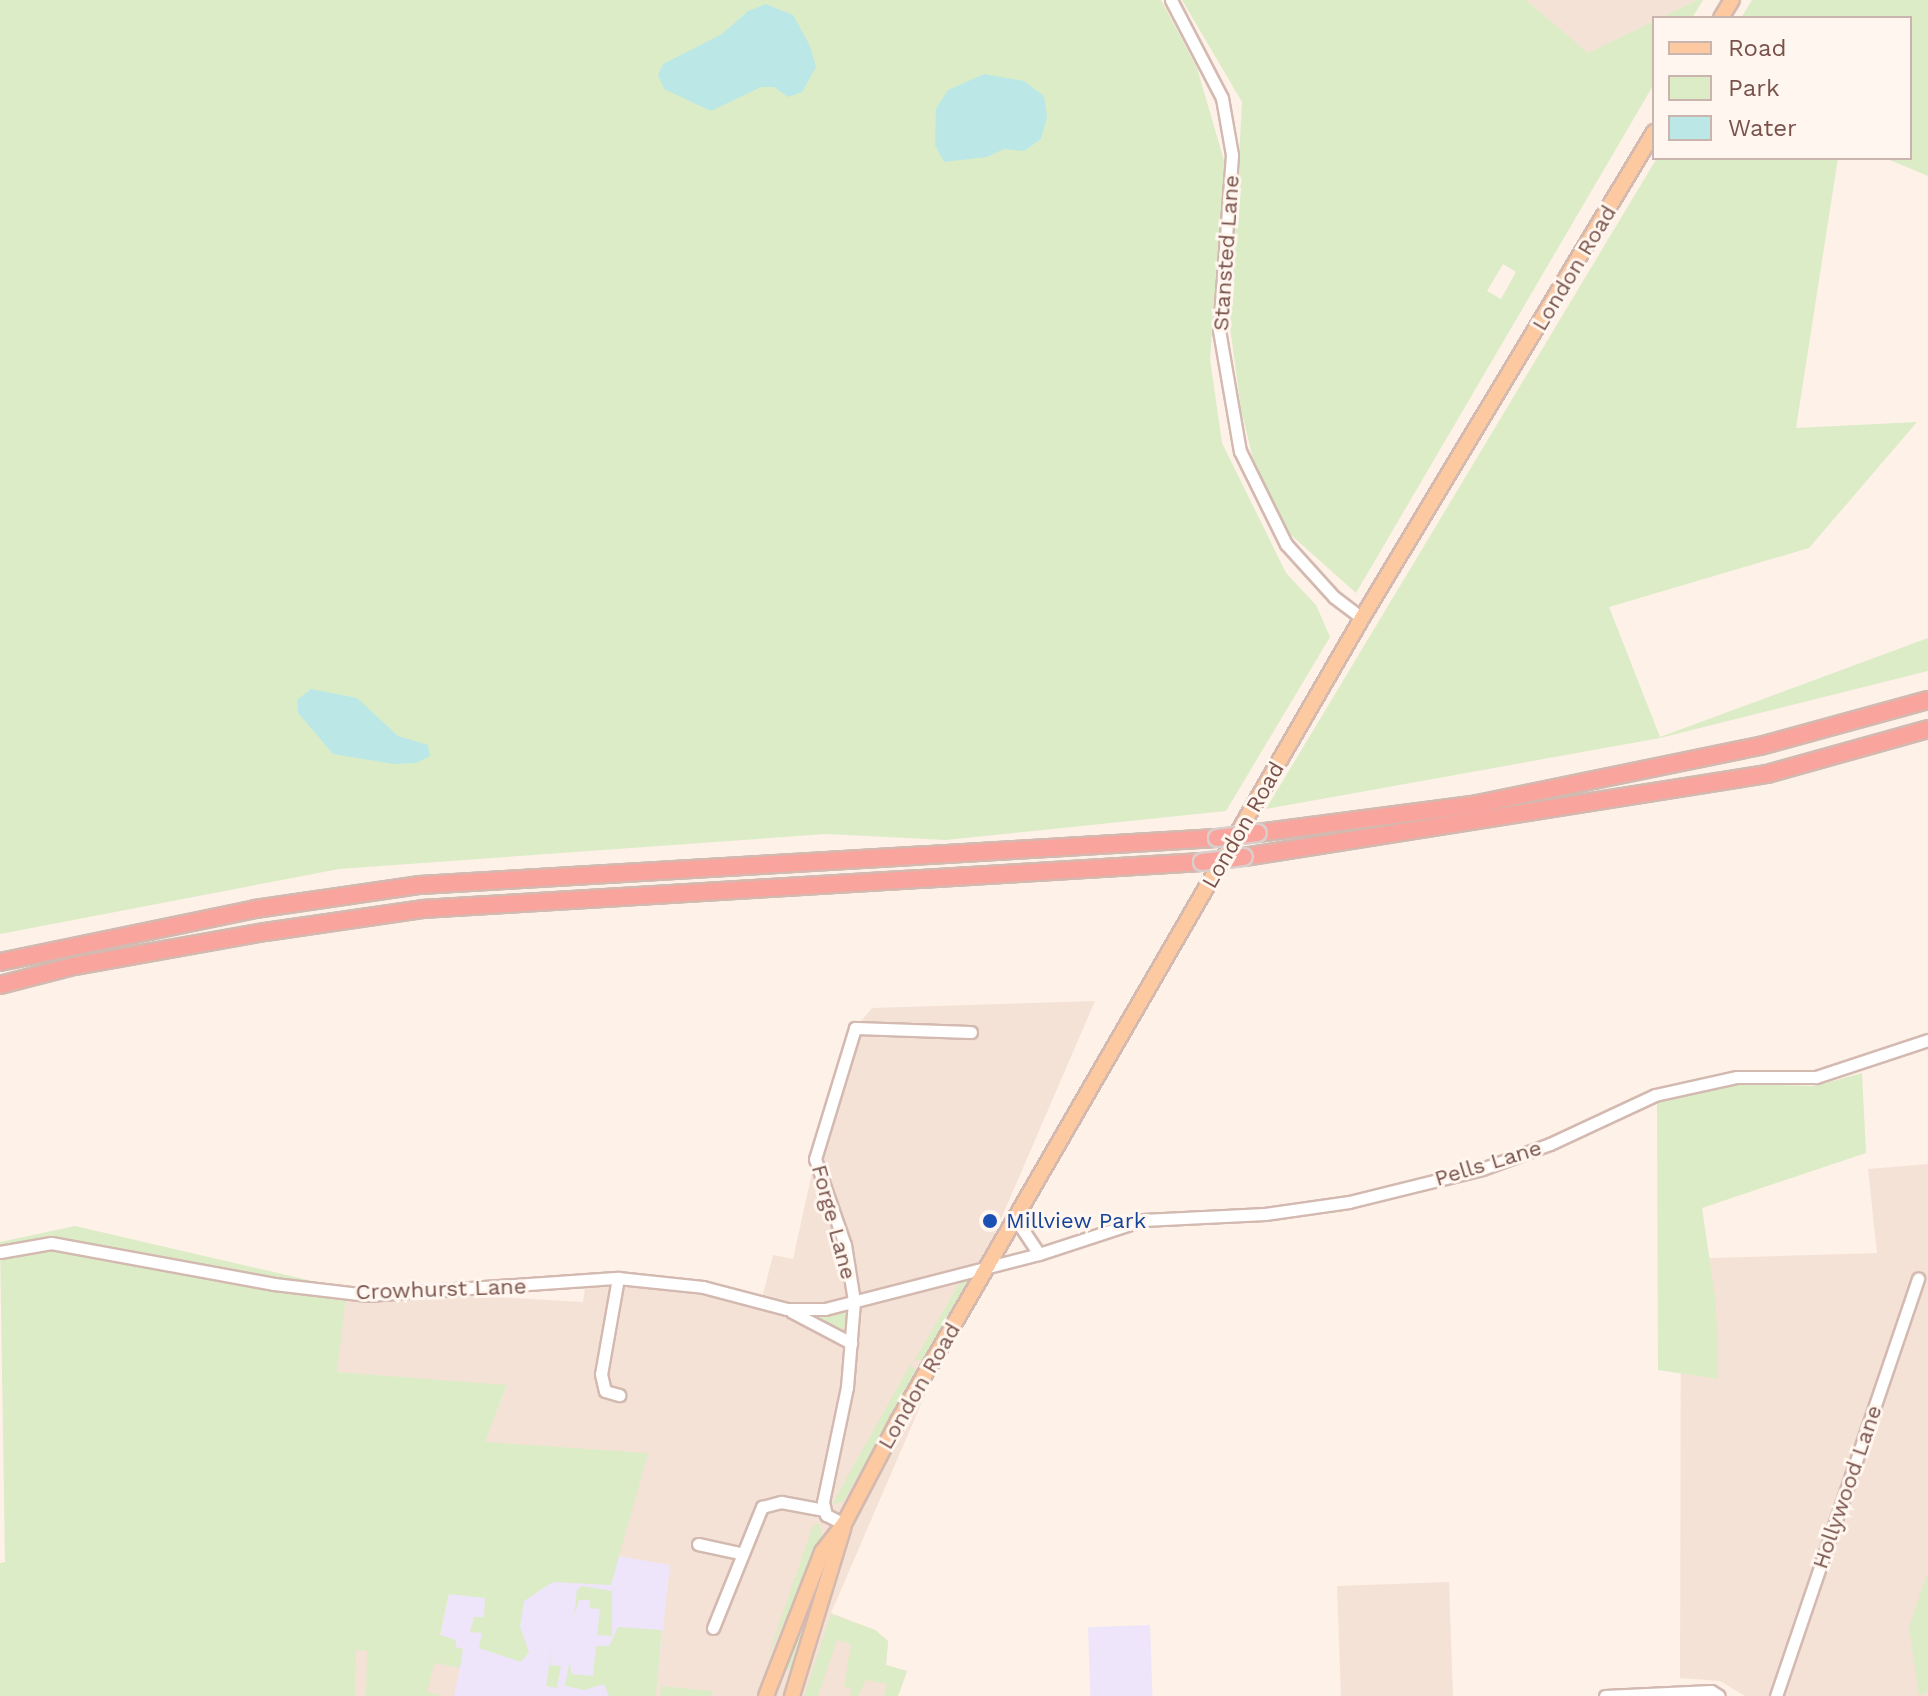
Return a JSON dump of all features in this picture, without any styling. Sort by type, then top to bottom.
[{"type":"highway","points":[[0,962],[255,909],[420,885],[1217,838],[1477,804],[1760,746],[1928,700]]},
{"type":"highway","points":[[0,985],[235,937],[422,909],[1244,857],[1767,774],[1928,729]]},
{"type":"main road","name":"London Road","points":[[766,1696],[822,1552],[844,1524],[987,1265],[1362,618],[1652,135]]},
{"type":"main road","name":"London Road","points":[[792,1692],[844,1524]]},
{"type":"street","name":"Stansted Lane","points":[[1171,0],[1222,98],[1232,155],[1219,330],[1240,451],[1286,544],[1334,597],[1362,618]]},
{"type":"street","name":"Forge Lane","points":[[824,1510],[851,1343],[854,1301],[845,1245],[815,1159],[855,1028],[971,1032]]},
{"type":"street","name":"Pells Lane","points":[[987,1265],[1039,1254],[1143,1220],[1265,1214],[1349,1202],[1482,1169],[1550,1144],[1655,1095],[1737,1077],[1816,1077],[1928,1040]]},
{"type":"street","points":[[1015,1218],[1039,1254]]},
{"type":"street","name":"Crowhurst Lane","points":[[0,1252],[51,1243],[274,1284],[367,1295],[618,1278],[703,1287],[787,1309],[851,1343]]},
{"type":"street","name":"Crowhurst Lane","points":[[787,1309],[825,1309],[987,1265]]},
{"type":"street","points":[[618,1278],[605,1353],[605,1391],[619,1395]]},
{"type":"street","name":"Hollywood Lane","points":[[1776,1696],[1918,1278]]},
{"type":"street","points":[[713,1628],[754,1516],[767,1504],[824,1510],[844,1524]]},
{"type":"street","points":[[698,1544],[740,1553]]},
{"type":"street","points":[[720,1602],[734,1606]]},
{"type":"street","points":[[1605,1696],[1711,1691],[1719,1696]]},
{"type":"shaded area","points":[[1526,0],[1697,0],[1665,16],[1652,16],[1652,22],[1588,54]]},
{"type":"shaded area","points":[[1095,1001],[831,1613],[875,1630],[888,1641],[886,1665],[907,1671],[898,1696],[342,1696],[342,1649],[436,1654],[484,1442],[507,1386],[336,1372],[347,1289],[583,1302],[586,1281],[618,1278],[761,1302],[773,1255],[793,1259],[815,1159],[855,1028],[872,1008]]},
{"type":"shaded area","points":[[1928,1164],[1928,1696],[1745,1696],[1720,1681],[1680,1678],[1681,1259],[1877,1253],[1868,1169]]},
{"type":"shaded area","points":[[648,1453],[618,1556],[670,1565],[657,1682],[609,1696],[454,1696],[460,1668],[434,1663],[453,1576]]},
{"type":"shaded area","points":[[1449,1582],[1453,1696],[1341,1696],[1337,1586]]},
{"type":"shaded area","points":[[1150,1625],[1152,1696],[1090,1696],[1088,1627]]},
{"type":"green space","points":[[0,0],[1161,0],[1197,68],[1225,164],[1210,359],[1222,443],[1286,573],[1316,605],[1330,637],[1226,811],[946,840],[826,834],[339,869],[0,934]]},
{"type":"green space","points":[[1182,0],[1526,0],[1588,53],[1652,22],[1652,87],[1356,593],[1291,535],[1259,484],[1241,409],[1230,327],[1242,102]],"holes":[[[1503,264],[1516,272],[1501,299],[1487,291]]]},
{"type":"green space","points":[[1697,0],[1703,0],[1693,16],[1664,16]]},
{"type":"green space","points":[[1752,0],[1928,0],[1928,176],[1890,160],[1912,160],[1912,16],[1742,16]]},
{"type":"green space","points":[[1656,160],[1838,160],[1796,428],[1917,422],[1809,548],[1609,607],[1660,737],[1928,638],[1928,671],[1660,738],[1266,809]]},
{"type":"green space","points":[[1862,1073],[1866,1153],[1702,1208],[1716,1303],[1718,1379],[1658,1370],[1657,1101],[1735,1084],[1815,1086]]},
{"type":"green space","points":[[75,1226],[347,1289],[337,1372],[507,1385],[485,1442],[648,1453],[611,1585],[553,1582],[524,1601],[520,1627],[529,1652],[521,1662],[479,1648],[482,1633],[470,1632],[474,1617],[484,1617],[485,1598],[449,1594],[440,1635],[456,1640],[456,1647],[463,1649],[460,1668],[434,1663],[427,1692],[443,1696],[366,1696],[367,1651],[356,1650],[355,1696],[0,1696],[0,1563],[5,1562],[0,1242]]},
{"type":"green space","points":[[970,1276],[926,1359],[914,1361],[963,1277]]},
{"type":"green space","points":[[848,1307],[843,1335],[804,1313]]},
{"type":"green space","points":[[910,1365],[918,1373],[843,1502],[832,1504]]},
{"type":"green space","points":[[819,1523],[823,1538],[766,1662],[813,1526]]},
{"type":"green space","points":[[1928,1571],[1928,1691],[1919,1696],[1909,1627]]},
{"type":"green space","points":[[820,1575],[794,1673],[783,1665]]},
{"type":"green space","points":[[582,1586],[612,1591],[612,1636],[597,1635],[600,1609],[590,1608],[590,1600],[579,1600],[574,1616],[577,1590]]},
{"type":"green space","points":[[831,1614],[875,1630],[888,1641],[886,1665],[907,1671],[898,1696],[884,1696],[887,1684],[866,1680],[858,1696],[850,1696],[852,1689],[844,1686],[851,1644],[837,1640],[818,1696],[804,1696]]},
{"type":"green space","points":[[618,1627],[662,1630],[656,1696],[609,1696],[604,1684],[584,1690],[565,1686],[570,1660],[571,1674],[593,1676],[596,1646],[609,1646]]},
{"type":"green space","points":[[552,1646],[550,1665],[561,1666],[557,1688],[546,1686]]},
{"type":"green space","points":[[661,1686],[713,1690],[712,1696],[660,1696]]},
{"type":"water","points":[[766,4],[793,15],[810,46],[816,67],[802,92],[788,97],[774,87],[761,87],[711,111],[664,89],[658,75],[663,64],[722,34],[748,11]]},
{"type":"water","points":[[984,74],[1024,81],[1044,96],[1047,117],[1041,139],[1024,151],[1004,149],[987,157],[944,162],[935,145],[936,109],[948,90]]},
{"type":"water","points":[[311,689],[357,698],[398,736],[428,745],[430,756],[416,763],[394,764],[333,754],[298,713],[297,700]]},
{"type":"place","name":"Millview Park","points":[[990,1221]]}]
